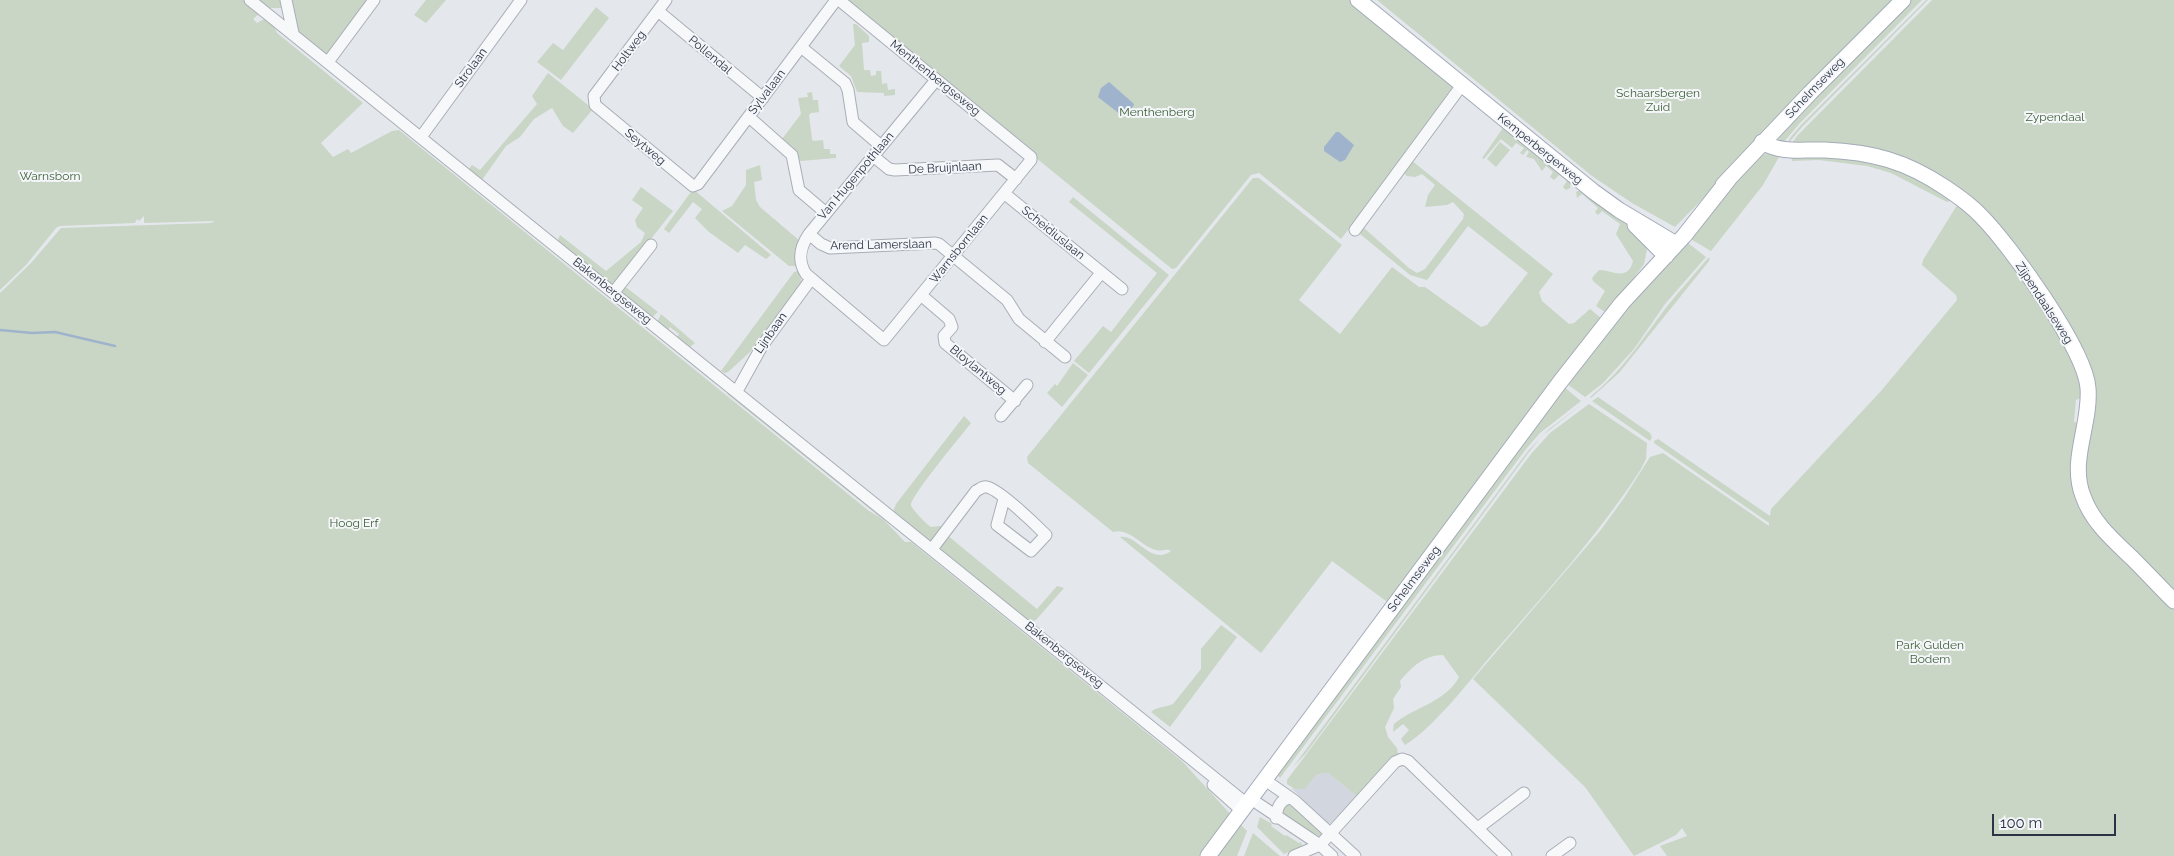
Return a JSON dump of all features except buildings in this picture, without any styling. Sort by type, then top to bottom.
[{"type":"main road","name":"Kemperbergerweg","points":[[1358,0],[1594,192],[1619,210],[1673,241]]},
{"type":"main road","name":"Schelmseweg","points":[[1208,856],[1622,303],[1633,285],[1762,142],[1902,0]]},
{"type":"main road","name":"Zijpendaalseweg","points":[[1762,142],[1786,151],[1825,150],[1885,157],[1922,173],[1958,196],[1981,215],[2050,308],[2083,367],[2088,387],[2088,402],[2078,468],[2080,488],[2086,506],[2106,532],[2174,601]]},
{"type":"main road","name":"Kemperbergerweg","points":[[1619,210],[1662,253]]},
{"type":"street","name":"Bakenbergseweg","points":[[250,0],[1195,762],[1208,781],[1247,805],[1276,818],[1320,845],[1332,856]]},
{"type":"street","points":[[328,62],[374,0]]},
{"type":"street","name":"Strolaan","points":[[421,137],[521,0]]},
{"type":"street","name":"Holtweg","points":[[594,102],[594,96],[666,0]]},
{"type":"street","name":"Sylvalaan","points":[[698,184],[837,0]]},
{"type":"street","name":"Menthenbergseweg","points":[[837,0],[1031,157]]},
{"type":"street","points":[[267,14],[287,3],[293,33]]},
{"type":"street","name":"Pollendal","points":[[658,11],[763,98]]},
{"type":"street","points":[[801,47],[845,82],[853,122],[881,146]]},
{"type":"street","name":"Van Hugenpothlaan","points":[[811,279],[804,271],[800,255],[801,246],[936,80]]},
{"type":"street","points":[[1356,230],[1462,85]]},
{"type":"street","name":"Seytweg","points":[[594,102],[595,105],[693,186],[698,184]]},
{"type":"street","points":[[748,117],[792,155],[799,190],[826,213]]},
{"type":"street","name":"De Bruijnlaan","points":[[873,156],[889,169],[895,170],[998,165],[1016,179]]},
{"type":"street","name":"Warnsbornlaan","points":[[811,279],[884,340],[1031,162],[1031,157]]},
{"type":"street","name":"Scheidiuslaan","points":[[1004,194],[1122,290]]},
{"type":"street","name":"Arend Lamerslaan","points":[[809,234],[821,244],[830,248],[934,243],[954,256]]},
{"type":"street","points":[[614,292],[651,244]]},
{"type":"street","points":[[954,256],[1007,300],[1018,320],[1065,357]]},
{"type":"street","points":[[1045,342],[1101,273]]},
{"type":"street","name":"Lijnbaan","points":[[737,391],[762,346],[811,279]]},
{"type":"street","name":"Bloylantweg","points":[[921,296],[949,319],[952,327],[944,336],[945,342],[1015,400]]},
{"type":"street","name":"Bloylantweg","points":[[1001,416],[1027,385]]},
{"type":"street","points":[[932,549],[976,491],[983,487],[990,488],[1004,499],[1046,535],[1031,551],[997,525],[1004,499]]},
{"type":"street","points":[[1294,856],[1320,845],[1395,762],[1402,759],[1408,761],[1506,856]]},
{"type":"street","points":[[1265,780],[1331,832],[1355,856]]},
{"type":"street","points":[[1478,828],[1524,793]]},
{"type":"street","points":[[1276,818],[1277,809],[1281,803],[1290,798]]},
{"type":"street","points":[[1552,856],[1570,843]]},
{"type":"shaded area","points":[[1322,773],[1328,773],[1358,797],[1331,823],[1328,823],[1291,788],[1295,789],[1308,785],[1312,778]]},
{"type":"green space","name":"Hoog Erf","points":[[0,0],[245,0],[259,14],[253,19],[257,23],[266,18],[274,26],[277,33],[363,103],[321,143],[333,157],[348,149],[351,153],[392,131],[399,130],[869,511],[883,519],[905,542],[911,542],[1182,761],[1232,816],[1203,856],[0,856],[0,293],[31,263],[61,228],[211,223],[215,221],[144,223],[144,216],[139,221],[137,219],[135,223],[60,226],[56,228],[26,265],[0,290]]},
{"type":"green space","points":[[255,0],[370,0],[326,56],[295,32],[289,8],[266,8]]},
{"type":"green space","points":[[426,0],[446,0],[426,23],[414,15]]},
{"type":"green space","name":"Menthenberg","points":[[843,0],[1351,0],[1454,87],[1362,217],[1357,218],[1341,239],[1259,173],[1251,175],[1176,268],[1172,269]]},
{"type":"green space","name":"Schaarsbergen Zuid","points":[[1377,0],[1897,0],[1675,227],[1632,203],[1592,176]]},
{"type":"green space","points":[[1908,0],[1922,0],[1800,123],[1783,143],[1780,143],[1779,137]]},
{"type":"green space","points":[[1928,0],[1802,127],[1787,145],[1790,138],[1801,125]]},
{"type":"green space","name":"Zypendaal","points":[[1932,0],[2174,0],[2174,595],[2102,522],[2082,480],[2091,407],[2054,307],[2057,303],[2056,301],[2054,303],[2035,279],[1925,170],[1790,146],[1797,136]]},
{"type":"green space","points":[[596,7],[609,18],[561,80],[537,62],[553,43],[563,50]]},
{"type":"green space","points":[[853,24],[856,24],[869,36],[869,42],[862,43],[864,70],[870,70],[871,76],[876,75],[876,71],[881,71],[882,84],[887,83],[888,90],[895,89],[895,95],[884,96],[884,93],[857,92],[851,76],[839,66],[855,45]]},
{"type":"green space","points":[[548,73],[593,109],[573,133],[563,126],[552,108],[534,119],[520,137],[506,146],[482,180],[468,170],[472,165],[480,170],[537,104],[532,96]]},
{"type":"green space","points":[[812,92],[813,100],[818,100],[819,112],[809,115],[812,139],[813,141],[823,140],[824,149],[830,149],[830,154],[836,154],[836,158],[800,161],[793,147],[782,139],[801,114],[798,98],[808,97],[807,93]]},
{"type":"green space","points":[[1505,125],[1571,182],[1570,188],[1566,190],[1563,187],[1567,181],[1559,175],[1554,180],[1550,177],[1553,172],[1546,166],[1542,171],[1534,159],[1526,157],[1529,152],[1527,150],[1523,155],[1520,153],[1524,148],[1516,143],[1512,148],[1501,139],[1484,159],[1482,158]]},
{"type":"green space","points":[[1500,142],[1510,150],[1496,167],[1487,159]]},
{"type":"green space","points":[[1766,154],[1779,157],[1763,185],[1711,251],[1687,237],[1760,155]]},
{"type":"green space","points":[[1798,154],[1885,161],[1955,199],[1947,202],[1891,173],[1867,166],[1819,160],[1792,161],[1791,156]]},
{"type":"green space","points":[[1411,160],[1553,274],[1539,292],[1542,301],[1569,324],[1574,323],[1590,309],[1601,318],[1390,604],[1332,561],[1261,653],[1120,537],[1126,537],[1157,555],[1164,555],[1171,551],[1156,550],[1130,534],[1119,531],[1113,532],[1028,463],[1027,457],[1253,178],[1259,178],[1342,245],[1299,300],[1340,334],[1392,267],[1419,287],[1425,287],[1481,327],[1487,325],[1528,273],[1468,226],[1427,280],[1410,275],[1360,234],[1364,228],[1417,273],[1425,269],[1463,219],[1464,214],[1453,202],[1447,205],[1425,207],[1428,195],[1435,185],[1422,174],[1415,177],[1407,176],[1404,173]]},
{"type":"green space","points":[[760,165],[762,180],[754,182],[756,200],[760,207],[800,241],[796,266],[789,266],[722,211],[732,206],[746,185],[746,170]]},
{"type":"green space","points":[[641,187],[673,211],[613,287],[557,242],[560,235],[606,271],[641,242],[645,233],[637,227],[635,220],[643,208],[632,200]]},
{"type":"green space","points":[[693,189],[771,255],[766,259],[745,245],[738,253],[709,232],[695,218],[702,209],[693,202],[669,233],[664,229]]},
{"type":"green space","points":[[477,190],[718,384],[717,385]]},
{"type":"green space","points":[[1580,190],[1586,192],[1639,234],[1647,249],[1644,264],[1609,311],[1605,312],[1596,306],[1605,291],[1592,278],[1599,270],[1623,273],[1631,267],[1633,261],[1616,234],[1620,224],[1602,211],[1598,215],[1595,212],[1598,208],[1582,194],[1577,198],[1576,192]]},
{"type":"green space","points":[[1073,197],[1169,275],[1089,373],[1074,361],[1103,326],[1111,332],[1157,273],[1069,202]]},
{"type":"green space","name":"Park Gulden Bodem","points":[[1959,202],[1978,217],[2029,284],[2076,361],[2084,396],[2076,400],[2074,421],[2080,426],[2078,497],[2174,607],[2174,856],[1667,856],[1660,846],[1687,836],[1682,828],[1676,835],[1634,856],[1585,787],[1473,679],[1600,531],[1650,457],[1663,453],[1769,526],[1769,523],[1654,443],[1654,441],[1658,439],[1770,516],[1771,509],[1881,391],[1957,300],[1956,295],[1922,265],[1923,260]]},
{"type":"green space","points":[[1684,240],[1706,257],[1665,304],[1634,349],[1603,383],[1585,397],[1567,384],[1568,379]]},
{"type":"green space","points":[[1710,258],[1709,261],[1619,373],[1591,398],[1612,377],[1670,302]]},
{"type":"green space","points":[[798,271],[802,282],[750,352],[728,372],[721,371],[794,272]]},
{"type":"green space","points":[[623,285],[658,312],[651,318],[619,292]]},
{"type":"green space","points":[[661,314],[695,343],[689,348],[677,337],[679,334],[670,327],[667,331],[657,322]]},
{"type":"green space","points":[[1073,363],[1088,375],[1062,407],[1047,393],[1055,384],[1057,386]]},
{"type":"green space","points":[[1564,387],[1581,401],[1540,433],[1526,449],[1280,778],[1277,774]]},
{"type":"green space","points":[[730,391],[881,515],[880,517],[727,394]]},
{"type":"green space","points":[[1598,397],[1650,433],[1652,437],[1650,441],[1592,401]]},
{"type":"green space","points":[[1582,404],[1543,435],[1548,430]]},
{"type":"green space","points":[[1589,404],[1647,443],[1646,459],[1641,469],[1588,543],[1449,705],[1427,728],[1405,745],[1401,739],[1409,730],[1403,724],[1393,732],[1394,724],[1439,698],[1459,677],[1443,655],[1424,660],[1400,681],[1401,687],[1393,699],[1394,708],[1385,727],[1388,737],[1397,748],[1398,754],[1358,797],[1328,773],[1317,775],[1305,789],[1295,789],[1287,784],[1287,780],[1531,454],[1550,433]]},
{"type":"green space","points":[[964,416],[971,423],[928,477],[911,505],[929,526],[942,527],[931,542],[893,512],[896,504]]},
{"type":"green space","points":[[1540,438],[1306,753],[1293,767],[1528,451]]},
{"type":"green space","points":[[947,535],[1037,609],[1057,586],[1064,588],[1036,620],[1030,622],[938,548]]},
{"type":"green space","points":[[1221,625],[1237,637],[1170,727],[1151,712],[1173,704],[1201,669],[1201,649]]},
{"type":"green space","points":[[1289,804],[1317,826],[1321,832],[1321,837],[1281,816],[1282,810]]},
{"type":"green space","points":[[1260,817],[1272,824],[1271,826],[1285,836],[1299,843],[1301,842],[1302,846],[1284,854],[1257,827]]},
{"type":"green space","points":[[1239,823],[1247,831],[1237,856],[1214,856]]},
{"type":"green space","points":[[1253,833],[1280,856],[1244,856]]},
{"type":"water","points":[[1109,82],[1133,103],[1134,105],[1127,115],[1121,115],[1098,97],[1101,88]]},
{"type":"water","points":[[1336,132],[1339,132],[1354,145],[1345,160],[1340,162],[1324,151],[1324,147]]},
{"type":"waterway","points":[[0,330],[32,333],[55,332],[115,346]]},
{"type":"park label","name":"Warnsborn","points":[[50,176]]}]
